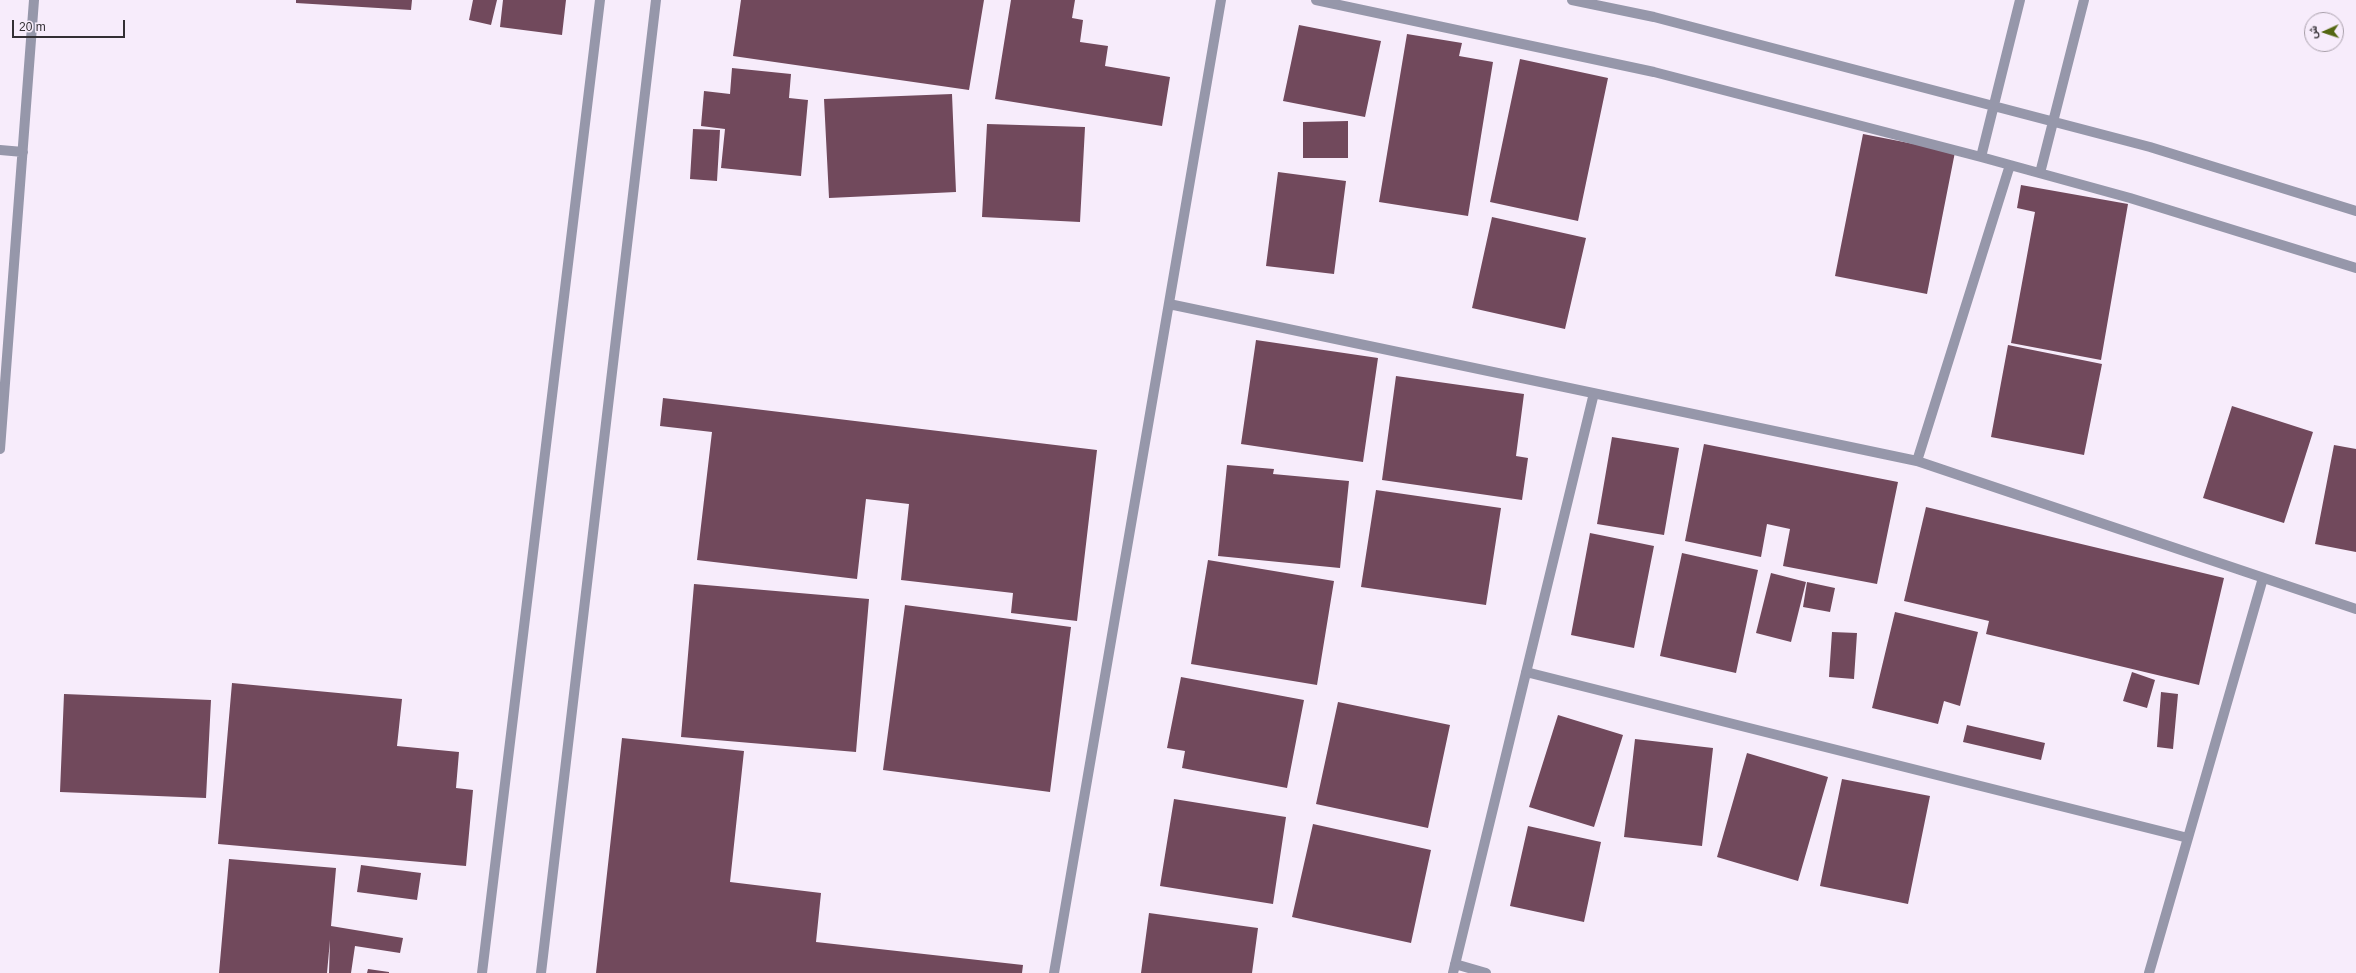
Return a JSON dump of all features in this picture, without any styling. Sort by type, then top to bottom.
[{"type":"street","points":[[0,449],[34,0]]},
{"type":"street","points":[[482,973],[600,0]]},
{"type":"street","points":[[541,973],[656,0]]},
{"type":"street","points":[[1054,973],[1221,0]]},
{"type":"street","points":[[1316,0],[1654,72],[1981,157],[2130,198],[2356,268]]},
{"type":"street","points":[[1572,0],[1654,17],[2150,147],[2356,211]]},
{"type":"street","points":[[1981,157],[2020,0]]},
{"type":"street","points":[[2040,173],[2084,0]]},
{"type":"street","points":[[0,150],[22,152]]},
{"type":"street","points":[[1917,461],[2010,165]]},
{"type":"street","points":[[1169,304],[1917,461],[2356,609]]},
{"type":"street","points":[[1486,973],[1454,969],[1594,393]]},
{"type":"street","points":[[2149,973],[2263,578]]},
{"type":"street","points":[[1526,672],[2188,838]]},
{"type":"building","points":[[296,0],[412,0],[411,10],[296,3]]},
{"type":"building","points":[[473,0],[497,0],[491,25],[469,20]]},
{"type":"building","points":[[503,0],[566,0],[562,35],[500,27]]},
{"type":"building","points":[[741,0],[984,0],[969,90],[733,56]]},
{"type":"building","points":[[1011,0],[1075,0],[1072,18],[1083,20],[1080,42],[1108,46],[1105,66],[1170,77],[1162,126],[995,99]]},
{"type":"building","points":[[1299,25],[1381,41],[1365,117],[1283,101]]},
{"type":"building","points":[[1407,34],[1462,43],[1459,56],[1493,62],[1468,216],[1379,202]]},
{"type":"building","points":[[1520,59],[1608,78],[1578,221],[1490,202]]},
{"type":"building","points":[[732,68],[791,74],[789,98],[808,100],[801,176],[721,168],[725,129],[701,126],[704,91],[730,94]]},
{"type":"building","points":[[952,94],[956,192],[829,198],[824,99]]},
{"type":"building","points":[[1348,121],[1348,158],[1303,158],[1303,122]]},
{"type":"building","points":[[987,124],[1085,127],[1080,222],[982,217]]},
{"type":"building","points":[[693,129],[720,130],[717,181],[690,179]]},
{"type":"building","points":[[1863,134],[1955,152],[1927,294],[1835,276]]},
{"type":"building","points":[[1278,172],[1346,181],[1334,274],[1266,266]]},
{"type":"building","points":[[2021,185],[2128,204],[2101,360],[2011,343],[2035,212],[2017,208]]},
{"type":"building","points":[[1492,217],[1586,238],[1565,329],[1472,308]]},
{"type":"building","points":[[1256,340],[1378,358],[1363,462],[1241,444]]},
{"type":"building","points":[[2008,345],[2102,364],[2084,455],[1991,437]]},
{"type":"building","points":[[1396,376],[1524,394],[1516,456],[1528,458],[1522,500],[1382,480]]},
{"type":"building","points":[[663,398],[1097,450],[1077,621],[1011,613],[1013,593],[901,580],[909,504],[866,499],[857,579],[697,560],[712,432],[660,426]]},
{"type":"building","points":[[2232,406],[2313,432],[2284,523],[2203,498]]},
{"type":"building","points":[[1612,437],[1679,448],[1664,535],[1597,524]]},
{"type":"building","points":[[1704,444],[1898,482],[1877,584],[1783,566],[1790,529],[1767,524],[1761,557],[1685,541]]},
{"type":"building","points":[[2334,445],[2356,449],[2356,552],[2315,544]]},
{"type":"building","points":[[1227,465],[1274,469],[1273,474],[1349,481],[1340,568],[1218,556]]},
{"type":"building","points":[[1376,490],[1501,508],[1486,605],[1361,587]]},
{"type":"building","points":[[1926,507],[2224,578],[2199,685],[1986,634],[1989,621],[1904,601]]},
{"type":"building","points":[[1590,533],[1654,546],[1634,648],[1571,635]]},
{"type":"building","points":[[1682,553],[1758,570],[1736,673],[1660,656]]},
{"type":"building","points":[[1208,560],[1334,581],[1317,685],[1191,664]]},
{"type":"building","points":[[1771,573],[1806,582],[1791,642],[1756,633]]},
{"type":"building","points":[[1807,582],[1835,588],[1830,612],[1803,607]]},
{"type":"building","points":[[694,584],[869,599],[856,752],[681,737]]},
{"type":"building","points":[[905,605],[1071,627],[1050,792],[883,770]]},
{"type":"building","points":[[1895,612],[1978,632],[1960,706],[1944,701],[1938,724],[1872,708]]},
{"type":"building","points":[[1832,632],[1857,633],[1854,679],[1829,677]]},
{"type":"building","points":[[2132,672],[2155,680],[2147,708],[2123,701]]},
{"type":"building","points":[[1181,677],[1304,700],[1287,788],[1182,768],[1185,751],[1167,748]]},
{"type":"building","points":[[232,683],[402,699],[397,746],[459,752],[456,788],[473,790],[466,866],[218,844]]},
{"type":"building","points":[[2161,692],[2178,694],[2173,749],[2157,747]]},
{"type":"building","points":[[64,694],[211,700],[206,798],[60,792]]},
{"type":"building","points":[[1338,702],[1450,725],[1428,828],[1316,804]]},
{"type":"building","points":[[1558,715],[1623,735],[1594,827],[1529,807]]},
{"type":"building","points":[[1967,725],[2045,743],[2041,760],[1963,742]]},
{"type":"building","points":[[622,738],[744,751],[730,882],[821,893],[816,942],[1023,965],[1022,973],[596,973]]},
{"type":"building","points":[[1635,739],[1713,748],[1702,846],[1624,837]]},
{"type":"building","points":[[1747,753],[1828,777],[1798,881],[1717,857]]},
{"type":"building","points":[[1842,779],[1930,796],[1908,904],[1820,886]]},
{"type":"building","points":[[1174,799],[1286,817],[1273,904],[1160,886]]},
{"type":"building","points":[[1313,824],[1431,850],[1411,943],[1292,917]]},
{"type":"building","points":[[1528,826],[1601,842],[1584,922],[1510,906]]},
{"type":"building","points":[[229,859],[336,868],[331,926],[403,938],[400,953],[355,946],[351,973],[329,973],[330,940],[327,973],[219,973]]},
{"type":"building","points":[[361,865],[421,873],[417,900],[357,892]]},
{"type":"building","points":[[1149,913],[1258,928],[1252,973],[1141,973]]},
{"type":"building","points":[[368,969],[389,972],[389,973],[367,973]]}]
